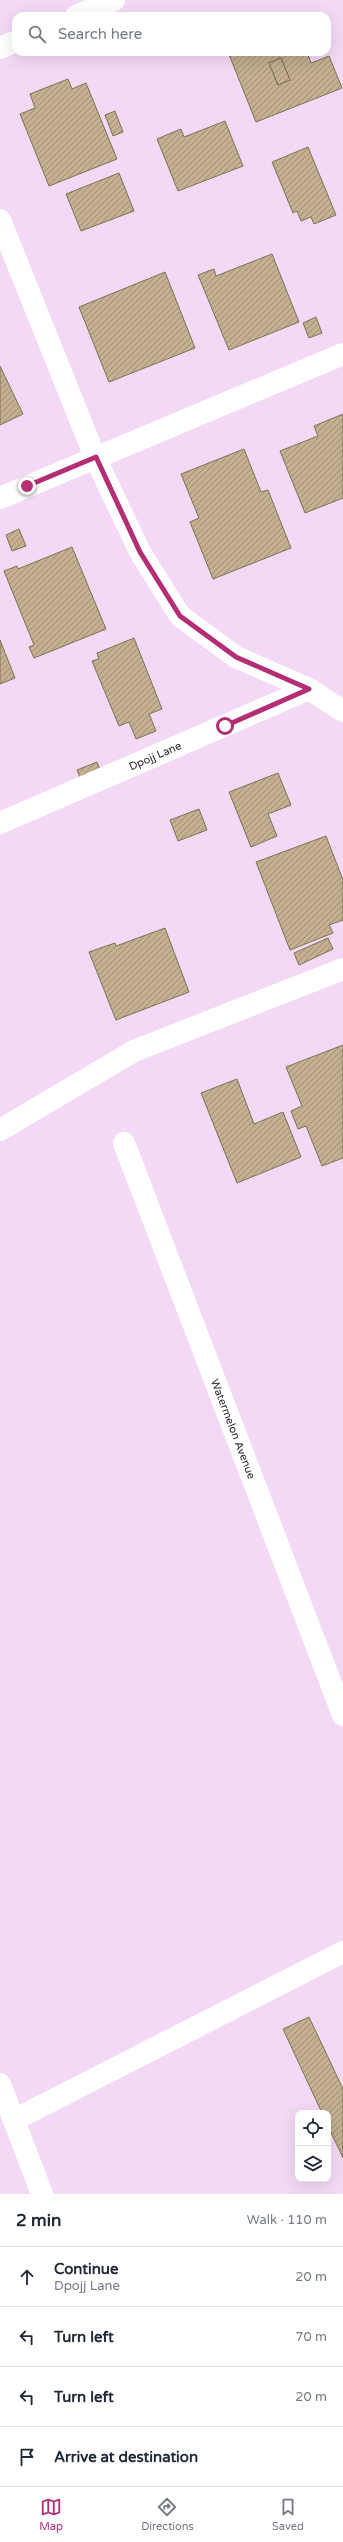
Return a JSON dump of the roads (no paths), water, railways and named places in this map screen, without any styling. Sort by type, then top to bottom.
[{"type":"street","points":[[86,12],[114,0]]},
{"type":"street","points":[[0,48],[12,44]]},
{"type":"street","points":[[0,220],[96,457],[140,552],[180,616],[236,657],[309,689],[343,711]]},
{"type":"street","points":[[0,498],[343,354]]},
{"type":"street","name":"Dpojj Lane","points":[[0,824],[309,689]]},
{"type":"street","points":[[0,1130],[134,1051],[343,969]]},
{"type":"street","name":"Watermelon Avenue","points":[[124,1143],[343,1715]]},
{"type":"street","points":[[14,2120],[343,1952]]},
{"type":"street","points":[[0,2084],[42,2194]]}]
